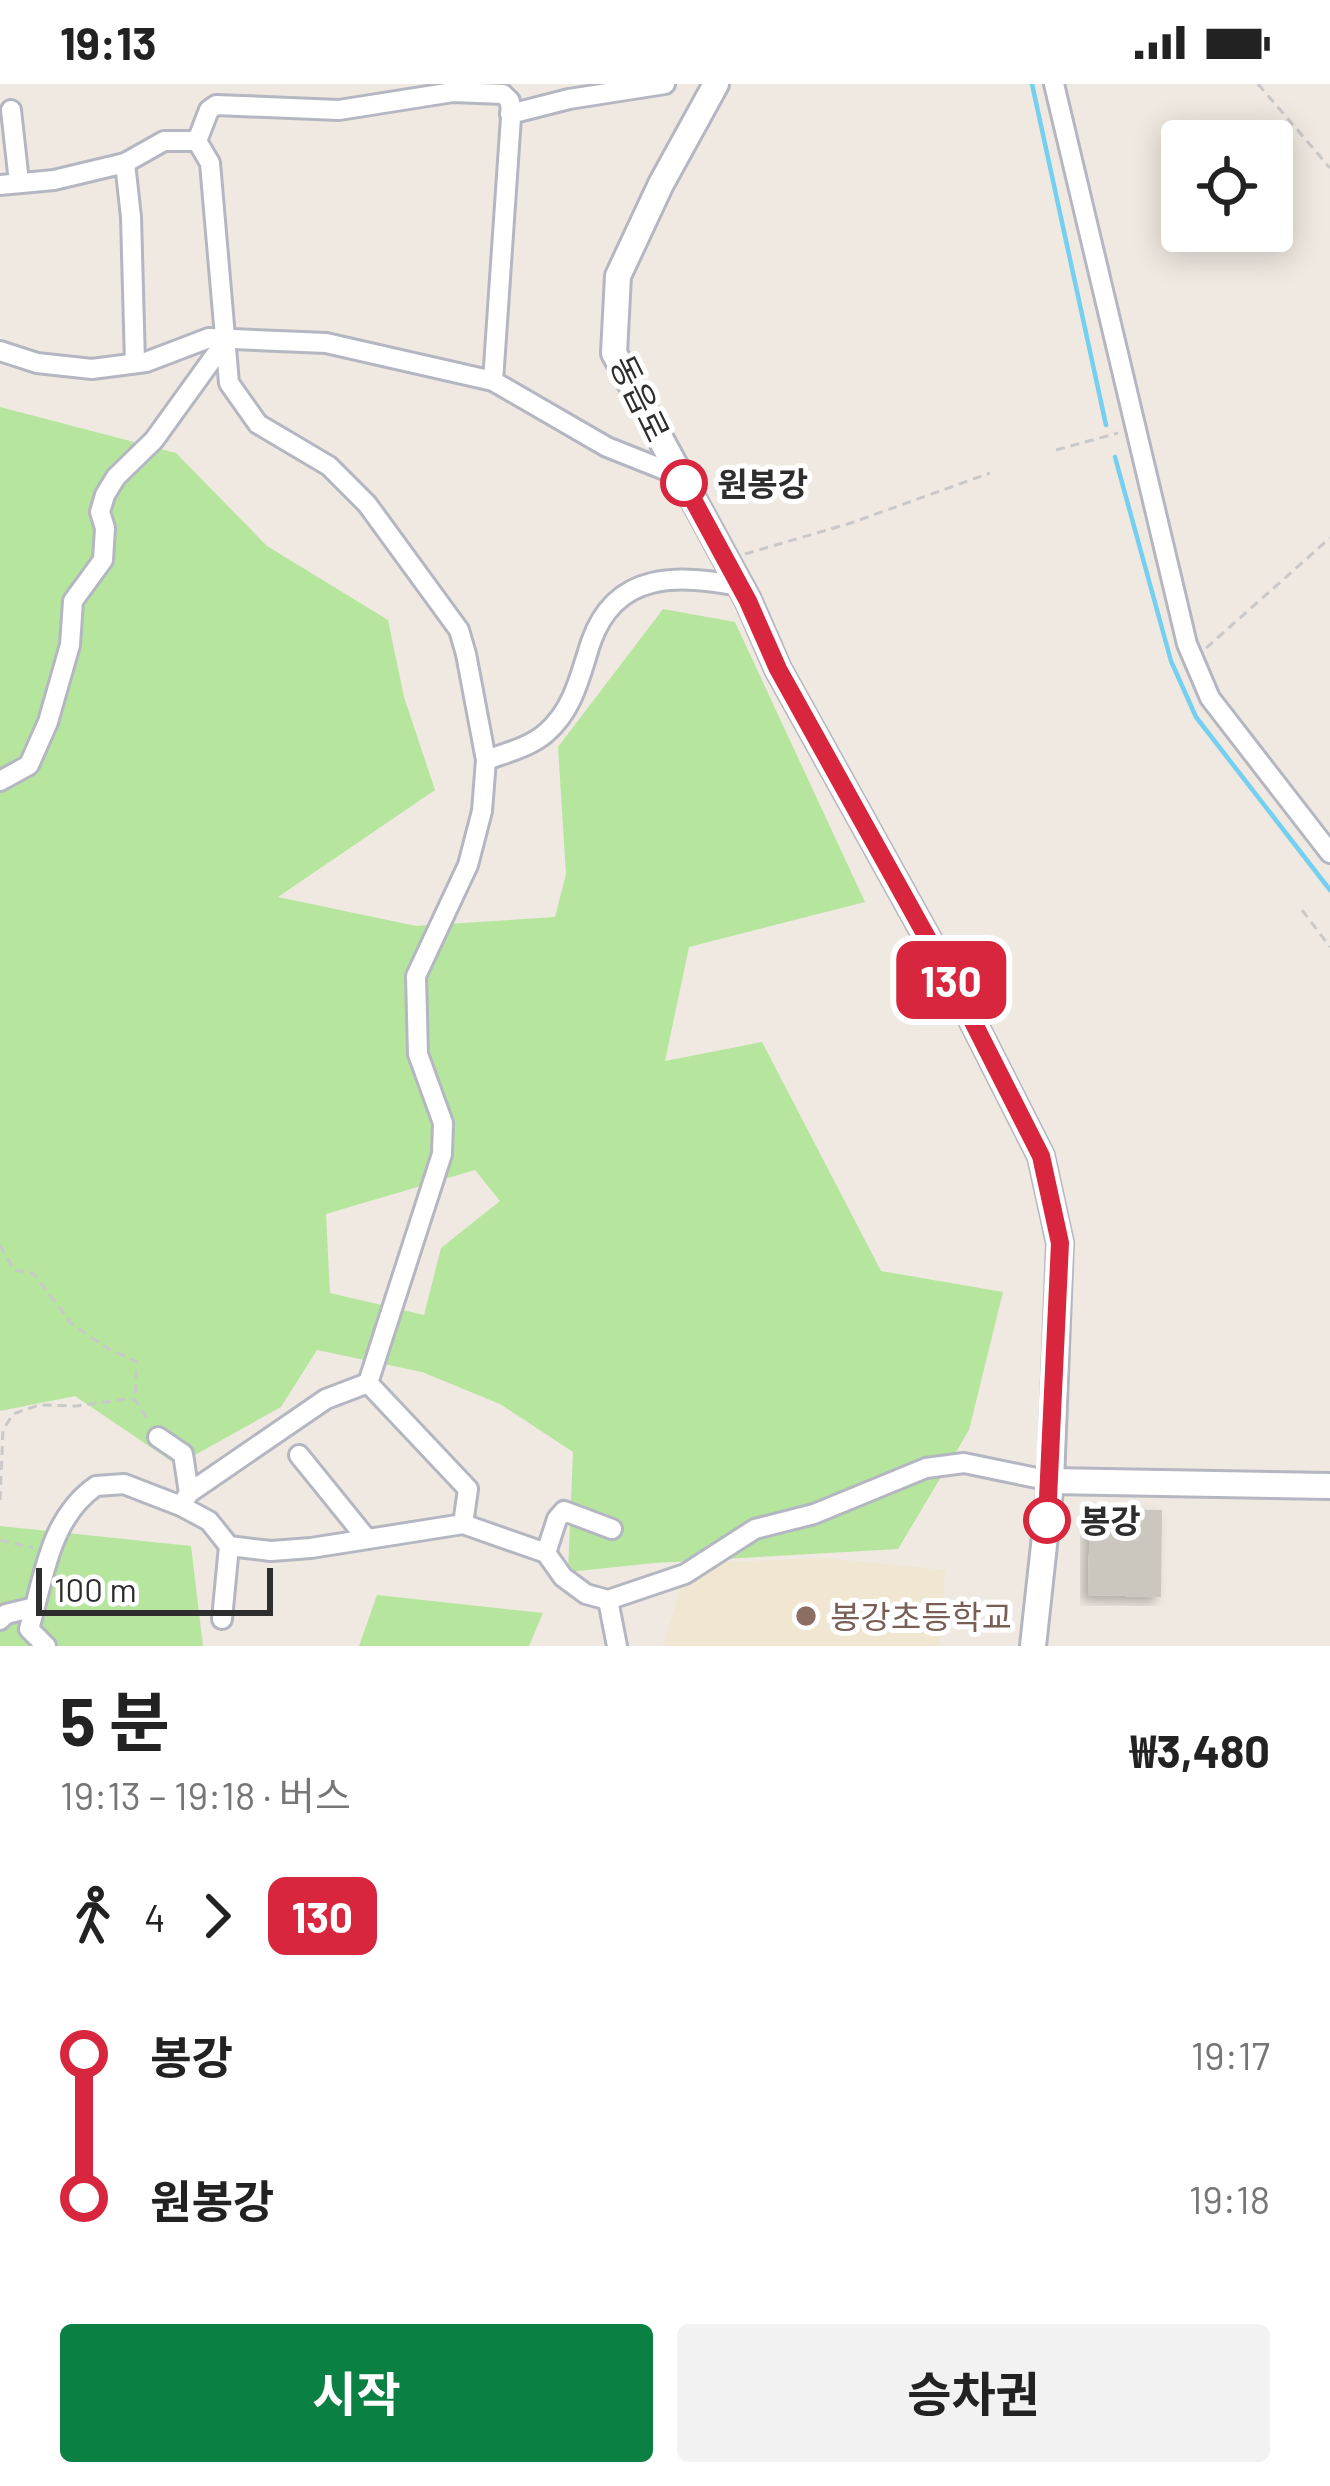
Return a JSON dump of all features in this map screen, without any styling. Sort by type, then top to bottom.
[{"type":"main road","name":"동읍로","points":[[716,84],[618,276],[614,353],[1041,1156],[1060,1243],[1051,1480],[1033,1646]]},
{"type":"main road","points":[[1051,1480],[1330,1486]]},
{"type":"street","points":[[510,114],[665,84]]},
{"type":"street","points":[[1054,84],[1191,656],[1210,698],[1330,854]]},
{"type":"street","points":[[197,141],[215,106],[339,110],[453,92],[503,94],[510,101],[510,114],[493,381]]},
{"type":"street","points":[[11,110],[10,184],[125,164],[164,140],[197,141]]},
{"type":"street","points":[[197,141],[210,163],[229,383],[258,424],[329,466],[367,504],[459,630],[486,760],[482,811],[468,865],[416,976],[418,1054],[443,1123],[442,1154],[368,1383]]},
{"type":"street","points":[[125,164],[135,363]]},
{"type":"street","points":[[3,355],[92,369],[135,363],[209,338],[326,343],[493,381],[607,447],[680,476]]},
{"type":"street","points":[[0,781],[29,765],[49,722],[70,645],[73,601],[103,560],[105,528],[100,512],[105,495],[116,477],[154,440],[226,339]]},
{"type":"street","points":[[486,760],[545,734],[575,693],[592,638],[610,608],[637,588],[660,578],[689,577],[740,586]]},
{"type":"street","points":[[185,1500],[326,1399],[368,1383]]},
{"type":"street","points":[[368,1383],[469,1489],[463,1524]]},
{"type":"street","points":[[158,1437],[183,1454],[185,1500]]},
{"type":"street","points":[[298,1455],[367,1539]]},
{"type":"street","points":[[46,1646],[29,1629],[47,1551],[66,1518],[96,1486],[124,1484],[185,1500],[229,1546],[271,1552],[463,1524],[546,1552],[563,1577],[586,1594],[608,1600],[685,1574],[755,1529],[814,1514],[926,1468],[964,1463],[1051,1480]]},
{"type":"street","points":[[546,1552],[564,1511],[612,1529]]},
{"type":"street","points":[[222,1619],[229,1546]]},
{"type":"street","points":[[608,1600],[617,1646]]},
{"type":"street","points":[[0,1620],[35,1607]]},
{"type":"path","points":[[1258,84],[1330,168]]},
{"type":"path","points":[[1056,450],[1135,428]]},
{"type":"path","points":[[726,560],[851,523],[990,473]]},
{"type":"path","points":[[1191,656],[1206,648],[1330,538]]},
{"type":"path","points":[[1301,910],[1330,947]]},
{"type":"path","points":[[0,1245],[14,1270],[33,1273],[71,1323],[137,1362],[135,1400],[158,1437]]},
{"type":"path","points":[[0,1500],[2,1437],[13,1414],[39,1405],[135,1400]]},
{"type":"path","points":[[0,1540],[47,1551]]},
{"type":"shaded area","name":"봉강초등학교","points":[[824,1558],[945,1570],[940,1646],[663,1646],[683,1579],[727,1562]]},
{"type":"green space","points":[[0,407],[176,453],[267,546],[388,620],[404,697],[435,790],[278,897],[416,926],[555,917],[566,874],[558,747],[663,609],[735,622],[865,902],[689,947],[665,1061],[762,1042],[881,1271],[1003,1292],[969,1430],[898,1549],[568,1572],[573,1452],[500,1404],[422,1372],[317,1350],[281,1407],[177,1465],[75,1396],[0,1411]],"holes":[[[475,1170],[500,1201],[441,1248],[424,1315],[330,1293],[326,1214]]]},
{"type":"green space","points":[[0,1526],[191,1546],[203,1646],[0,1646]]},
{"type":"green space","points":[[377,1595],[543,1613],[529,1646],[359,1646]]},
{"type":"building","points":[[1090,1509],[1162,1510],[1161,1597],[1088,1595]]},
{"type":"waterway","points":[[1032,84],[1106,425]]},
{"type":"waterway","points":[[1115,457],[1171,661],[1196,717],[1330,890]]},
{"type":"bus line","name":"130","points":[[684,483],[748,601],[778,669],[964,1004],[1041,1156],[1060,1243],[1047,1520]]},
{"type":"place","name":"원봉강","points":[[684,483]]},
{"type":"place","name":"봉강","points":[[1047,1520]]},
{"type":"place","name":"봉강초등학교","points":[[806,1616]]}]
